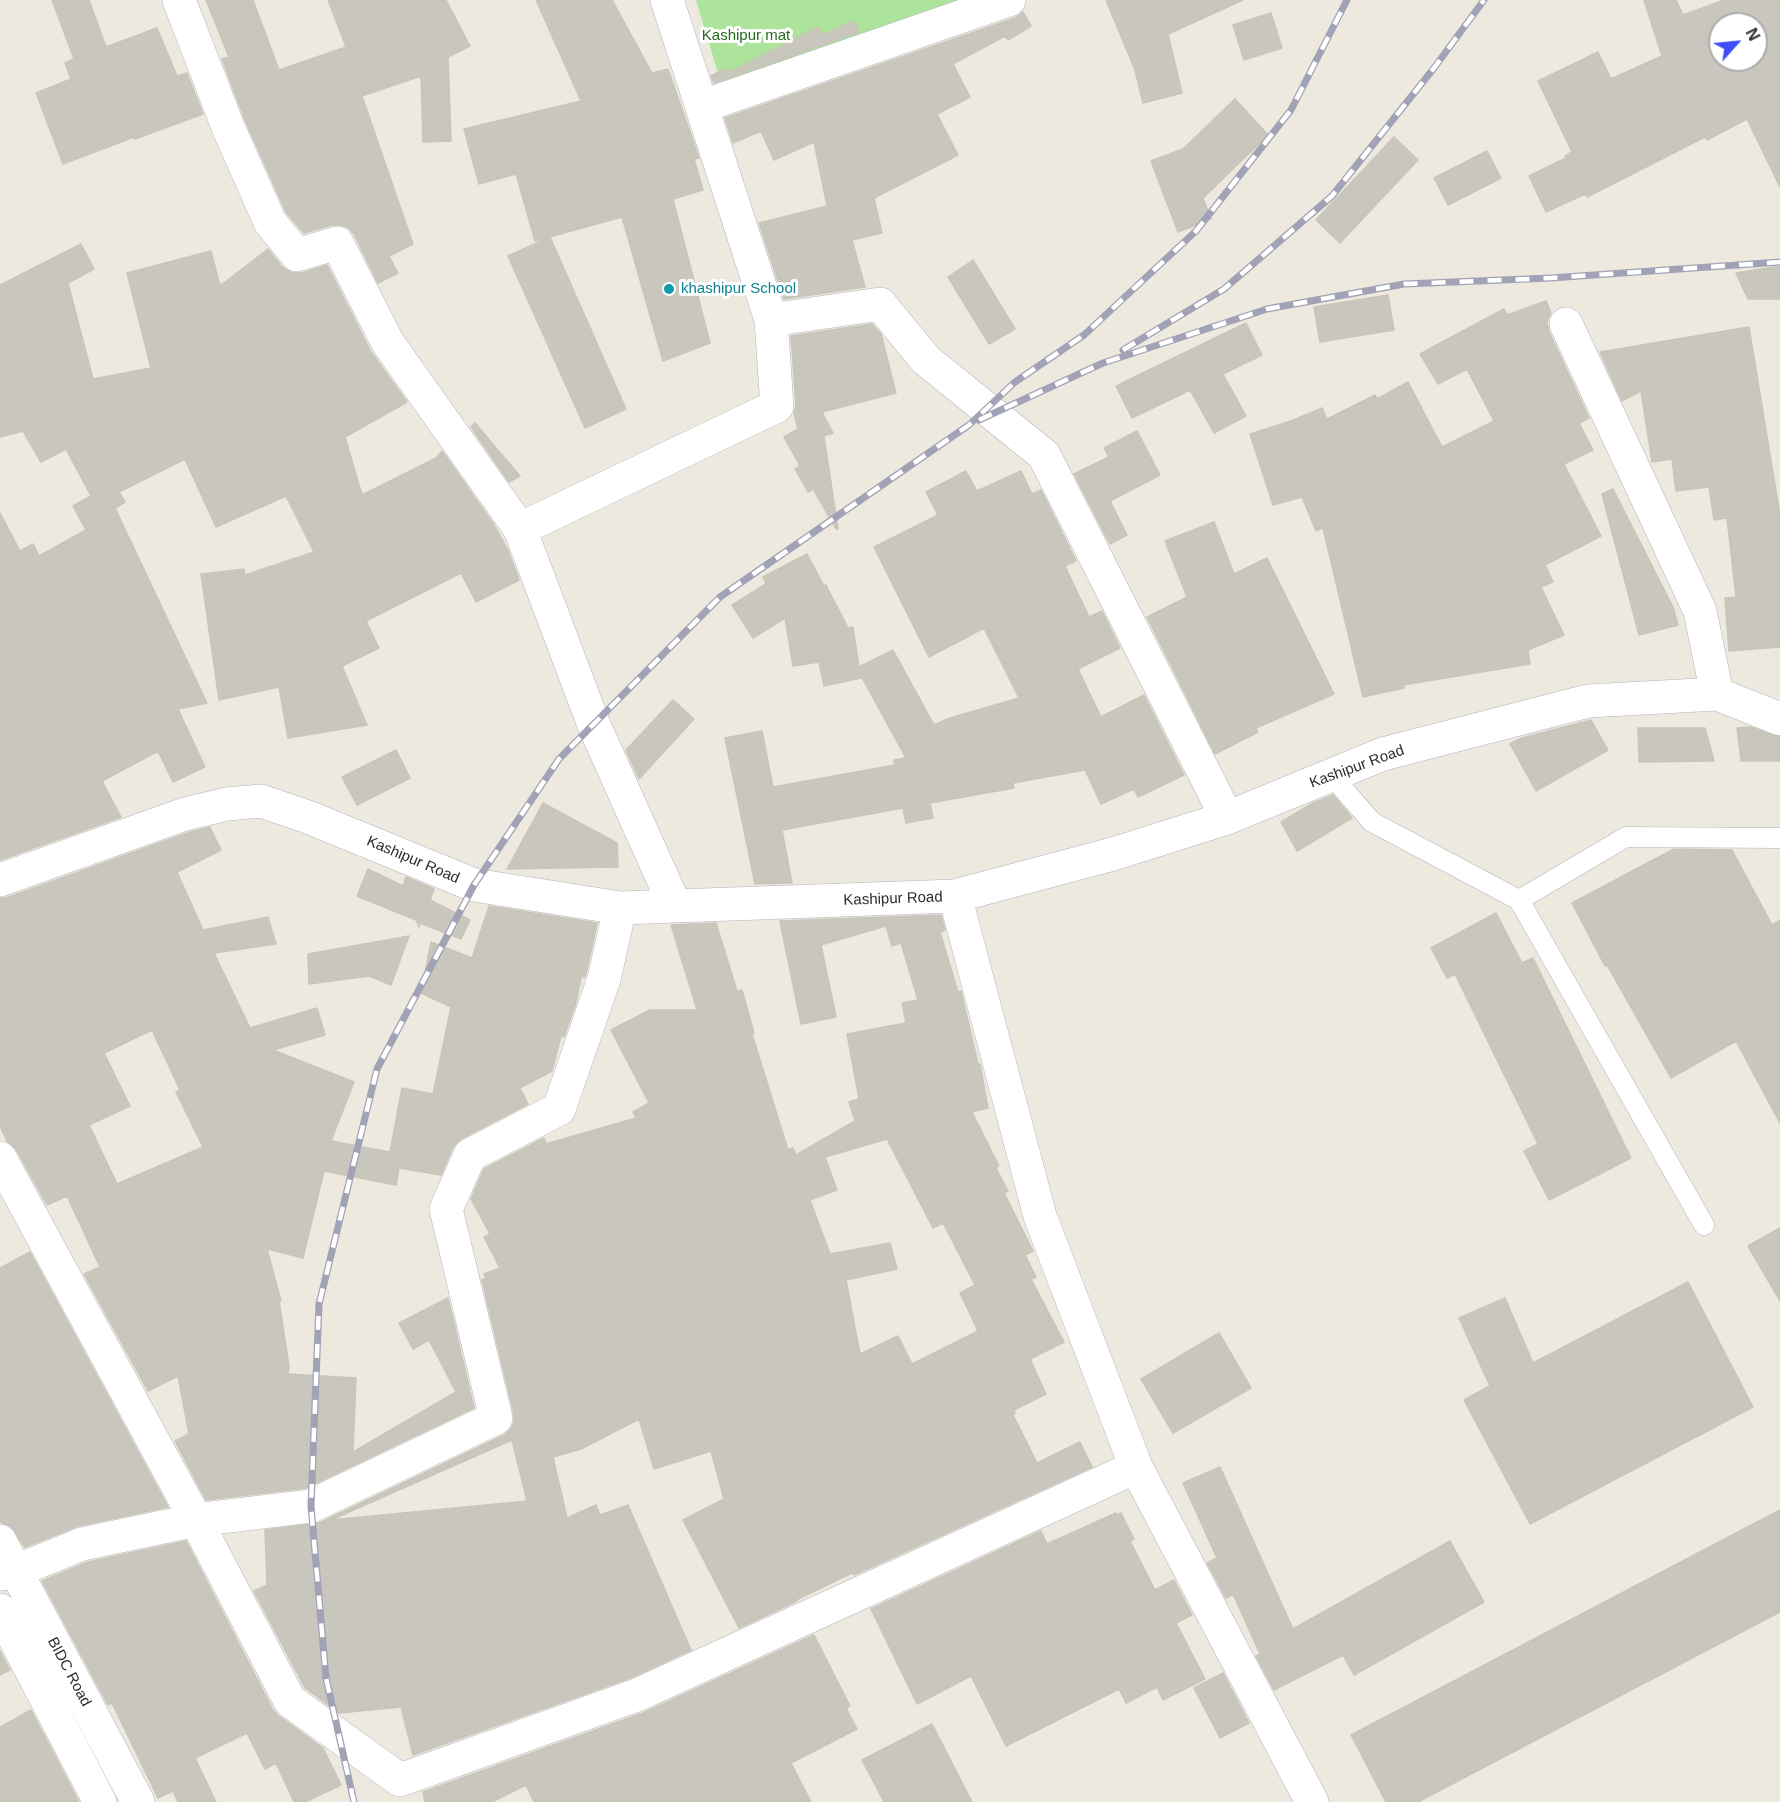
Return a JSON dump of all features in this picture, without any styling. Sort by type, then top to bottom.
[{"type":"street","points":[[180,0],[228,127],[270,222],[297,255],[337,243],[388,343],[520,529],[594,725],[675,906]]},
{"type":"street","points":[[520,529],[777,406],[771,320],[667,0]]},
{"type":"street","points":[[703,106],[1009,0]]},
{"type":"street","points":[[771,320],[880,304],[926,360],[1044,455],[1227,818]]},
{"type":"street","points":[[1566,324],[1700,611],[1717,694]]},
{"type":"street","name":"Kashipur Road","points":[[0,879],[185,814],[227,804],[261,801],[308,817],[474,885],[620,908],[955,896],[1113,854],[1227,818],[1383,754],[1588,701],[1717,694],[1780,719]]},
{"type":"street","points":[[955,896],[1040,1216],[1136,1467],[1312,1802]]},
{"type":"street","points":[[8,1572],[82,1544],[196,1520],[311,1506],[496,1418],[446,1209],[470,1155],[559,1109],[604,979],[620,908]]},
{"type":"street","points":[[0,1158],[196,1520],[290,1701],[400,1780],[637,1695],[1136,1467]]},
{"type":"street","name":"BIDC Road","points":[[0,1541],[8,1572],[138,1802]]},
{"type":"street","points":[[0,1611],[100,1802]]},
{"type":"lane","points":[[1331,775],[1372,822],[1519,900],[1704,1225]]},
{"type":"lane","points":[[1519,900],[1626,837],[1780,838]]},
{"type":"green space","name":"Kashipur mat","points":[[696,0],[968,0],[721,83]]},
{"type":"building","points":[[52,0],[89,0],[106,47],[157,28],[177,76],[187,73],[203,114],[63,164],[36,93],[71,79],[65,63],[74,59]]},
{"type":"building","points":[[206,0],[253,0],[279,70],[346,47],[328,0],[446,0],[470,46],[448,57],[451,141],[423,142],[421,76],[362,96],[413,244],[389,256],[398,273],[378,283],[349,228],[332,225],[304,233],[286,212],[245,120],[222,59],[229,57]]},
{"type":"building","points":[[536,0],[612,0],[652,73],[668,69],[699,158],[694,159],[703,190],[673,199],[710,343],[663,361],[622,217],[535,241],[516,174],[479,184],[464,129],[581,101]]},
{"type":"building","points":[[1106,0],[1243,0],[1168,34],[1182,93],[1143,103],[1135,70]]},
{"type":"building","points":[[1644,0],[1676,0],[1683,15],[1724,0],[1780,0],[1780,187],[1747,119],[1707,140],[1705,137],[1587,197],[1585,194],[1546,212],[1529,176],[1566,158],[1565,156],[1572,152],[1538,81],[1598,52],[1611,79],[1662,56]]},
{"type":"building","points":[[1023,12],[1031,26],[1008,40],[1005,36],[953,64],[970,97],[937,114],[958,155],[874,198],[882,233],[852,240],[865,287],[784,299],[759,223],[827,206],[814,142],[774,160],[761,131],[733,143],[725,118],[1015,18]]},
{"type":"building","points":[[1271,13],[1282,48],[1244,60],[1233,25]]},
{"type":"building","points":[[854,21],[859,32],[714,83],[711,76],[727,68],[729,73],[818,27],[822,35]]},
{"type":"building","points":[[1235,99],[1268,135],[1203,198],[1211,219],[1178,232],[1151,161],[1183,149]]},
{"type":"building","points":[[1394,137],[1418,160],[1340,243],[1316,220]]},
{"type":"building","points":[[1487,151],[1501,178],[1448,205],[1434,178]]},
{"type":"building","points":[[550,237],[626,409],[585,428],[508,256]]},
{"type":"building","points":[[81,244],[94,269],[68,283],[93,379],[151,368],[127,273],[211,251],[220,286],[268,249],[282,267],[292,273],[302,273],[327,265],[371,352],[407,402],[345,437],[362,495],[436,458],[442,451],[494,525],[507,548],[519,580],[476,602],[461,573],[366,621],[379,648],[342,666],[367,725],[288,738],[279,687],[219,700],[201,574],[244,569],[245,575],[314,552],[286,496],[216,527],[185,459],[119,492],[125,502],[115,508],[207,703],[178,709],[205,767],[173,782],[158,751],[102,781],[121,817],[0,860],[0,513],[20,551],[33,544],[39,556],[86,530],[73,506],[91,496],[66,449],[41,462],[23,431],[0,437],[0,285]]},
{"type":"building","points":[[973,260],[1015,329],[989,344],[948,277]]},
{"type":"building","points":[[1780,266],[1780,299],[1748,299],[1736,273]]},
{"type":"building","points":[[1388,295],[1394,330],[1320,342],[1314,307]]},
{"type":"building","points":[[1546,301],[1551,313],[1547,322],[1549,332],[1589,418],[1579,423],[1593,450],[1564,464],[1601,536],[1545,565],[1553,582],[1541,587],[1564,635],[1528,650],[1530,664],[1403,685],[1404,688],[1363,697],[1323,528],[1316,531],[1302,497],[1273,505],[1250,434],[1322,408],[1327,419],[1375,395],[1377,399],[1408,382],[1442,447],[1494,421],[1467,369],[1438,384],[1420,354],[1504,309],[1507,315]]},
{"type":"building","points":[[1246,323],[1262,355],[1223,374],[1246,416],[1214,433],[1190,390],[1132,418],[1116,386]]},
{"type":"building","points":[[872,324],[881,334],[896,393],[822,412],[833,433],[824,436],[838,529],[836,529],[813,489],[808,492],[795,469],[800,466],[784,437],[798,429],[794,413],[796,405],[791,336]]},
{"type":"building","points":[[1749,327],[1780,515],[1780,647],[1729,651],[1725,598],[1736,597],[1727,518],[1714,520],[1709,487],[1676,491],[1672,459],[1652,462],[1641,391],[1622,401],[1600,352]]},
{"type":"building","points":[[475,423],[520,476],[509,482],[471,427]]},
{"type":"building","points":[[1137,431],[1160,475],[1110,501],[1127,535],[1110,544],[1074,474],[1109,457],[1104,448]]},
{"type":"building","points":[[966,471],[977,491],[1021,471],[1032,494],[1041,490],[1076,561],[1065,566],[1089,617],[1102,611],[1120,648],[1078,669],[1101,717],[1144,695],[1184,775],[1138,797],[1134,789],[1101,804],[1085,770],[1013,783],[1014,788],[930,803],[933,818],[906,823],[903,808],[782,830],[792,883],[755,884],[725,738],[762,731],[773,787],[895,765],[894,760],[906,758],[860,674],[861,678],[824,686],[819,662],[793,666],[785,618],[753,638],[732,605],[766,584],[763,577],[807,554],[848,628],[853,627],[859,667],[893,650],[934,725],[950,718],[1019,698],[984,628],[929,657],[874,547],[938,515],[926,492]]},
{"type":"building","points":[[1613,489],[1673,607],[1678,625],[1639,635],[1602,494]]},
{"type":"building","points":[[1214,522],[1234,574],[1267,558],[1334,694],[1256,728],[1258,732],[1215,754],[1147,617],[1187,597],[1165,541]]},
{"type":"building","points":[[673,700],[694,719],[639,779],[626,750]]},
{"type":"building","points":[[1591,720],[1608,750],[1536,791],[1510,744],[1522,738]]},
{"type":"building","points":[[1750,727],[1780,737],[1780,761],[1741,761],[1737,728]]},
{"type":"building","points":[[1638,728],[1705,728],[1714,761],[1639,762]]},
{"type":"building","points":[[396,750],[410,778],[357,805],[342,777]]},
{"type":"building","points":[[1333,795],[1352,818],[1297,851],[1281,822],[1313,803]]},
{"type":"building","points":[[543,803],[617,843],[618,867],[507,869]]},
{"type":"building","points":[[210,827],[221,850],[177,872],[203,930],[268,917],[276,944],[214,953],[250,1028],[317,1008],[325,1035],[273,1050],[354,1082],[331,1141],[390,1152],[402,1088],[433,1094],[451,1007],[421,993],[431,942],[472,958],[489,906],[597,923],[586,974],[584,978],[582,973],[576,1003],[564,1037],[561,1036],[552,1071],[520,1088],[528,1104],[461,1139],[453,1147],[441,1175],[399,1168],[396,1185],[324,1171],[303,1258],[267,1249],[281,1301],[279,1301],[289,1366],[288,1374],[356,1378],[353,1452],[456,1392],[429,1340],[413,1349],[399,1323],[448,1298],[474,1408],[306,1488],[206,1500],[175,1441],[189,1434],[178,1376],[148,1391],[84,1274],[100,1267],[67,1196],[47,1205],[16,1149],[7,1141],[0,1126],[0,898],[6,898],[190,832]],"holes":[[[152,1030],[180,1090],[176,1092],[203,1147],[117,1184],[89,1125],[130,1106],[104,1053]]]},
{"type":"building","points":[[1674,849],[1732,850],[1772,925],[1780,920],[1780,1123],[1736,1041],[1671,1078],[1607,965],[1605,966],[1572,903]]},
{"type":"building","points":[[368,869],[403,886],[406,877],[434,889],[430,900],[470,920],[461,939],[420,923],[419,927],[416,920],[357,896]]},
{"type":"building","points":[[1496,913],[1522,963],[1533,958],[1631,1158],[1549,1200],[1524,1151],[1538,1144],[1455,974],[1447,978],[1431,948]]},
{"type":"building","points":[[941,915],[945,930],[940,932],[958,992],[961,991],[978,1064],[980,1064],[988,1108],[972,1112],[999,1166],[996,1168],[1008,1191],[1004,1193],[1033,1251],[1025,1255],[1036,1277],[1031,1279],[1064,1342],[1030,1359],[1046,1394],[1014,1410],[1013,1415],[1037,1463],[1080,1442],[1092,1467],[854,1575],[852,1573],[739,1628],[683,1520],[724,1499],[711,1451],[654,1469],[639,1419],[581,1449],[553,1457],[567,1518],[596,1505],[600,1515],[628,1505],[691,1650],[630,1678],[413,1755],[401,1707],[339,1713],[305,1688],[254,1591],[267,1585],[265,1530],[319,1523],[504,1435],[511,1429],[514,1414],[482,1280],[486,1278],[484,1274],[500,1268],[484,1237],[490,1234],[471,1199],[484,1169],[544,1138],[546,1144],[636,1118],[633,1112],[649,1103],[611,1030],[650,1010],[697,1010],[671,925],[716,923],[737,991],[742,990],[754,1033],[752,1034],[788,1150],[793,1148],[796,1155],[855,1121],[849,1102],[859,1099],[847,1034],[906,1023],[902,1003],[918,1000],[901,943],[892,946],[886,926],[821,945],[836,1017],[801,1024],[780,921]],"holes":[[[887,1139],[933,1228],[943,1223],[975,1285],[960,1293],[978,1331],[912,1364],[898,1336],[860,1354],[846,1280],[897,1269],[890,1243],[830,1254],[810,1200],[837,1190],[825,1157]],[[512,1440],[527,1501],[331,1520]]]},
{"type":"building","points":[[409,936],[391,985],[369,976],[309,984],[308,954]]},
{"type":"building","points":[[1780,1228],[1780,1301],[1748,1246]]},
{"type":"building","points":[[30,1252],[168,1507],[78,1526],[25,1547],[10,1526],[0,1522],[0,1268]]},
{"type":"building","points":[[1688,1282],[1753,1407],[1530,1524],[1464,1400],[1490,1386],[1459,1318],[1505,1298],[1533,1363]]},
{"type":"building","points":[[1219,1333],[1251,1388],[1173,1433],[1141,1379]]},
{"type":"building","points":[[1220,1467],[1293,1629],[1450,1541],[1484,1602],[1354,1675],[1343,1655],[1274,1690],[1256,1656],[1260,1654],[1233,1594],[1226,1598],[1207,1563],[1217,1558],[1183,1483]]},
{"type":"building","points":[[1780,1510],[1780,1612],[1418,1802],[1386,1802],[1351,1735]]},
{"type":"building","points":[[1116,1513],[1117,1515],[1121,1513],[1134,1539],[1130,1541],[1155,1590],[1174,1580],[1192,1615],[1176,1623],[1205,1679],[1163,1700],[1157,1687],[1126,1703],[1119,1689],[1006,1746],[971,1676],[917,1704],[871,1609],[1041,1531],[1047,1544]]},
{"type":"building","points":[[186,1541],[273,1710],[323,1748],[341,1785],[305,1802],[294,1802],[276,1763],[265,1769],[247,1733],[195,1758],[216,1802],[178,1802],[173,1791],[158,1798],[112,1703],[108,1705],[42,1581],[88,1562]]},
{"type":"building","points":[[814,1635],[850,1706],[846,1708],[857,1729],[791,1763],[811,1802],[534,1802],[526,1785],[492,1802],[425,1802],[423,1792],[643,1713]]},
{"type":"building","points":[[0,1651],[10,1670],[0,1675]]},
{"type":"building","points":[[1223,1673],[1249,1723],[1220,1738],[1194,1688]]},
{"type":"building","points":[[31,1710],[79,1802],[0,1802],[0,1727]]},
{"type":"building","points":[[932,1724],[972,1802],[884,1802],[862,1760]]},
{"type":"railway","points":[[354,1802],[326,1678],[311,1506],[319,1304],[377,1069],[474,885],[559,759],[720,597],[969,425],[1015,382],[1084,335],[1196,231],[1291,110],[1347,0]]},
{"type":"railway","points":[[1123,350],[1224,289],[1332,196],[1434,68],[1484,0]]},
{"type":"railway","points":[[979,420],[1103,363],[1267,309],[1404,284],[1551,278],[1780,262]]},
{"type":"place","name":"khashipur School","points":[[669,289]]}]
